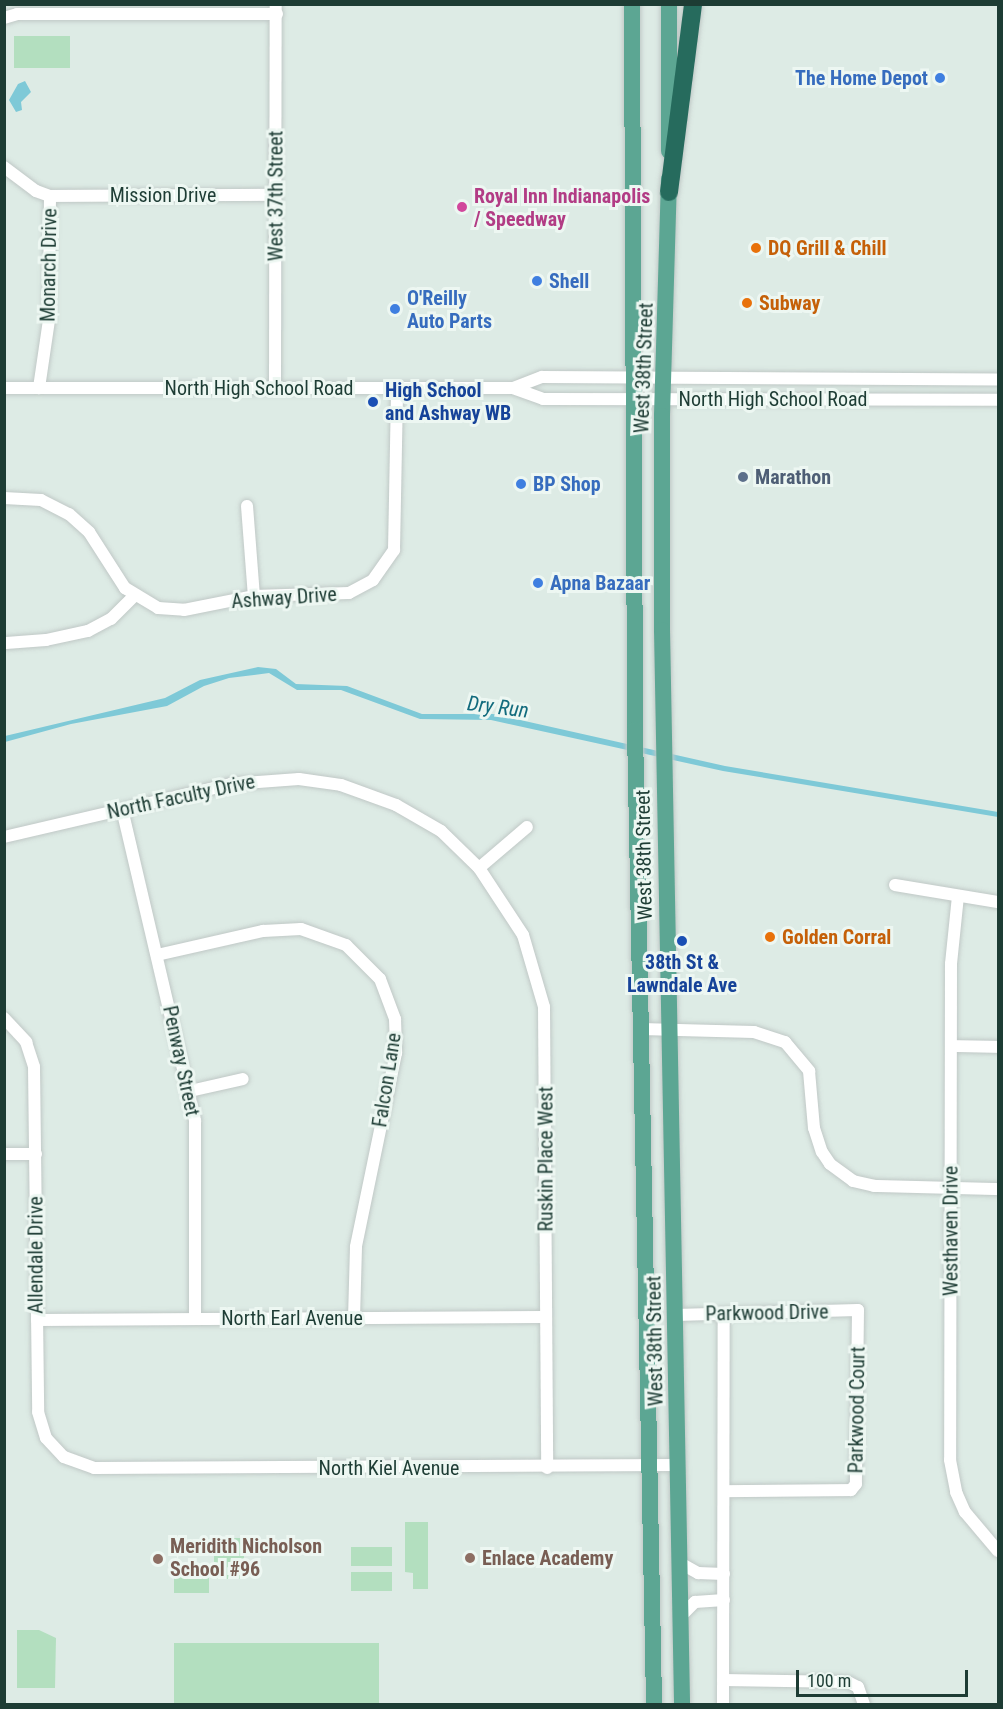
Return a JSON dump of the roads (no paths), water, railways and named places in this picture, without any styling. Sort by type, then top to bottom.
[{"type":"highway","points":[[669,192],[693,4]]},
{"type":"main road","name":"West 38th Street","points":[[632,4],[635,730],[654,1704]]},
{"type":"main road","name":"West 38th Street","points":[[669,4],[666,377],[662,399],[663,735],[682,1704]]},
{"type":"street","points":[[4,18],[17,14],[276,9]]},
{"type":"street","name":"West 37th Street","points":[[275,388],[276,9]]},
{"type":"street","name":"Monarch Drive","points":[[4,167],[36,191],[50,196],[49,320],[39,388]]},
{"type":"street","name":"Mission Drive","points":[[50,196],[276,195]]},
{"type":"street","name":"North High School Road","points":[[513,388],[542,377],[999,379]]},
{"type":"street","name":"North High School Road","points":[[4,388],[513,388],[543,399],[999,400]]},
{"type":"street","name":"Ashway Drive","points":[[4,498],[40,500],[69,514],[86,528],[119,582],[134,596],[153,606],[179,610],[254,596],[344,594],[369,583],[383,568],[396,534],[397,388]]},
{"type":"street","points":[[247,506],[254,596]]},
{"type":"street","points":[[6,643],[46,640],[88,631],[111,619],[134,596]]},
{"type":"street","name":"North Faculty Drive","points":[[4,837],[247,781],[284,779],[331,783],[376,796],[419,816],[458,844],[479,868]]},
{"type":"street","name":"Penway Street","points":[[122,809],[190,1090],[195,1131],[195,1318]]},
{"type":"street","points":[[479,868],[527,826]]},
{"type":"street","name":"Ruskin Place West","points":[[479,868],[523,934],[544,1007],[547,1468]]},
{"type":"street","points":[[894,885],[999,902]]},
{"type":"street","name":"Westhaven Drive","points":[[958,896],[951,949],[951,1466],[965,1512],[999,1551]]},
{"type":"street","name":"Falcon Lane","points":[[157,955],[263,931],[301,929],[346,945],[380,979],[394,1013],[396,1053],[356,1247],[354,1318]]},
{"type":"street","name":"Allendale Drive","points":[[4,1018],[26,1042],[33,1062],[38,1412],[43,1433],[68,1460],[99,1467]]},
{"type":"street","points":[[641,1029],[759,1032],[785,1042],[809,1071],[818,1142],[838,1172],[874,1186],[999,1188]]},
{"type":"street","points":[[951,1046],[999,1047]]},
{"type":"street","points":[[190,1090],[243,1079]]},
{"type":"street","points":[[4,1154],[36,1154]]},
{"type":"street","name":"Parkwood Drive","points":[[675,1315],[858,1310]]},
{"type":"street","name":"Parkwood Court","points":[[725,1491],[851,1490],[856,1484],[858,1310]]},
{"type":"street","points":[[723,1704],[724,1314]]},
{"type":"street","name":"North Earl Avenue","points":[[37,1320],[546,1317]]},
{"type":"street","name":"North Kiel Avenue","points":[[99,1467],[547,1468],[678,1465]]},
{"type":"street","points":[[680,1563],[698,1574],[724,1574]]},
{"type":"street","points":[[681,1616],[695,1602],[724,1599]]},
{"type":"street","points":[[723,1680],[848,1682],[864,1696],[864,1704]]},
{"type":"water","points":[[25,81],[31,92],[21,102],[22,110],[16,112],[9,100],[18,84]]},
{"type":"water","name":"Dry Run","points":[[258,667],[276,669],[296,684],[347,686],[422,714],[493,714],[725,766],[998,812],[998,817],[723,771],[491,720],[420,719],[341,690],[297,690],[269,673],[229,678],[204,686],[167,706],[71,724],[5,742],[5,736],[165,698],[200,680]]},
{"type":"place","name":"The Home Depot","points":[[940,78]]},
{"type":"place","name":"Royal Inn Indianapolis / Speedway","points":[[462,207]]},
{"type":"place","name":"DQ Grill & Chill","points":[[756,248]]},
{"type":"place","name":"Shell","points":[[537,281]]},
{"type":"place","name":"Subway","points":[[747,303]]},
{"type":"place","name":"O'Reilly Auto Parts","points":[[395,309]]},
{"type":"place","name":"High School and Ashway WB","points":[[373,402]]},
{"type":"place","name":"Marathon","points":[[743,477]]},
{"type":"place","name":"BP Shop","points":[[521,484]]},
{"type":"place","name":"Apna Bazaar","points":[[538,583]]},
{"type":"place","name":"Golden Corral","points":[[770,937]]},
{"type":"place","name":"38th St & Lawndale Ave","points":[[682,941]]},
{"type":"place","name":"Enlace Academy","points":[[470,1558]]},
{"type":"place","name":"Meridith Nicholson School #96","points":[[158,1559]]}]
